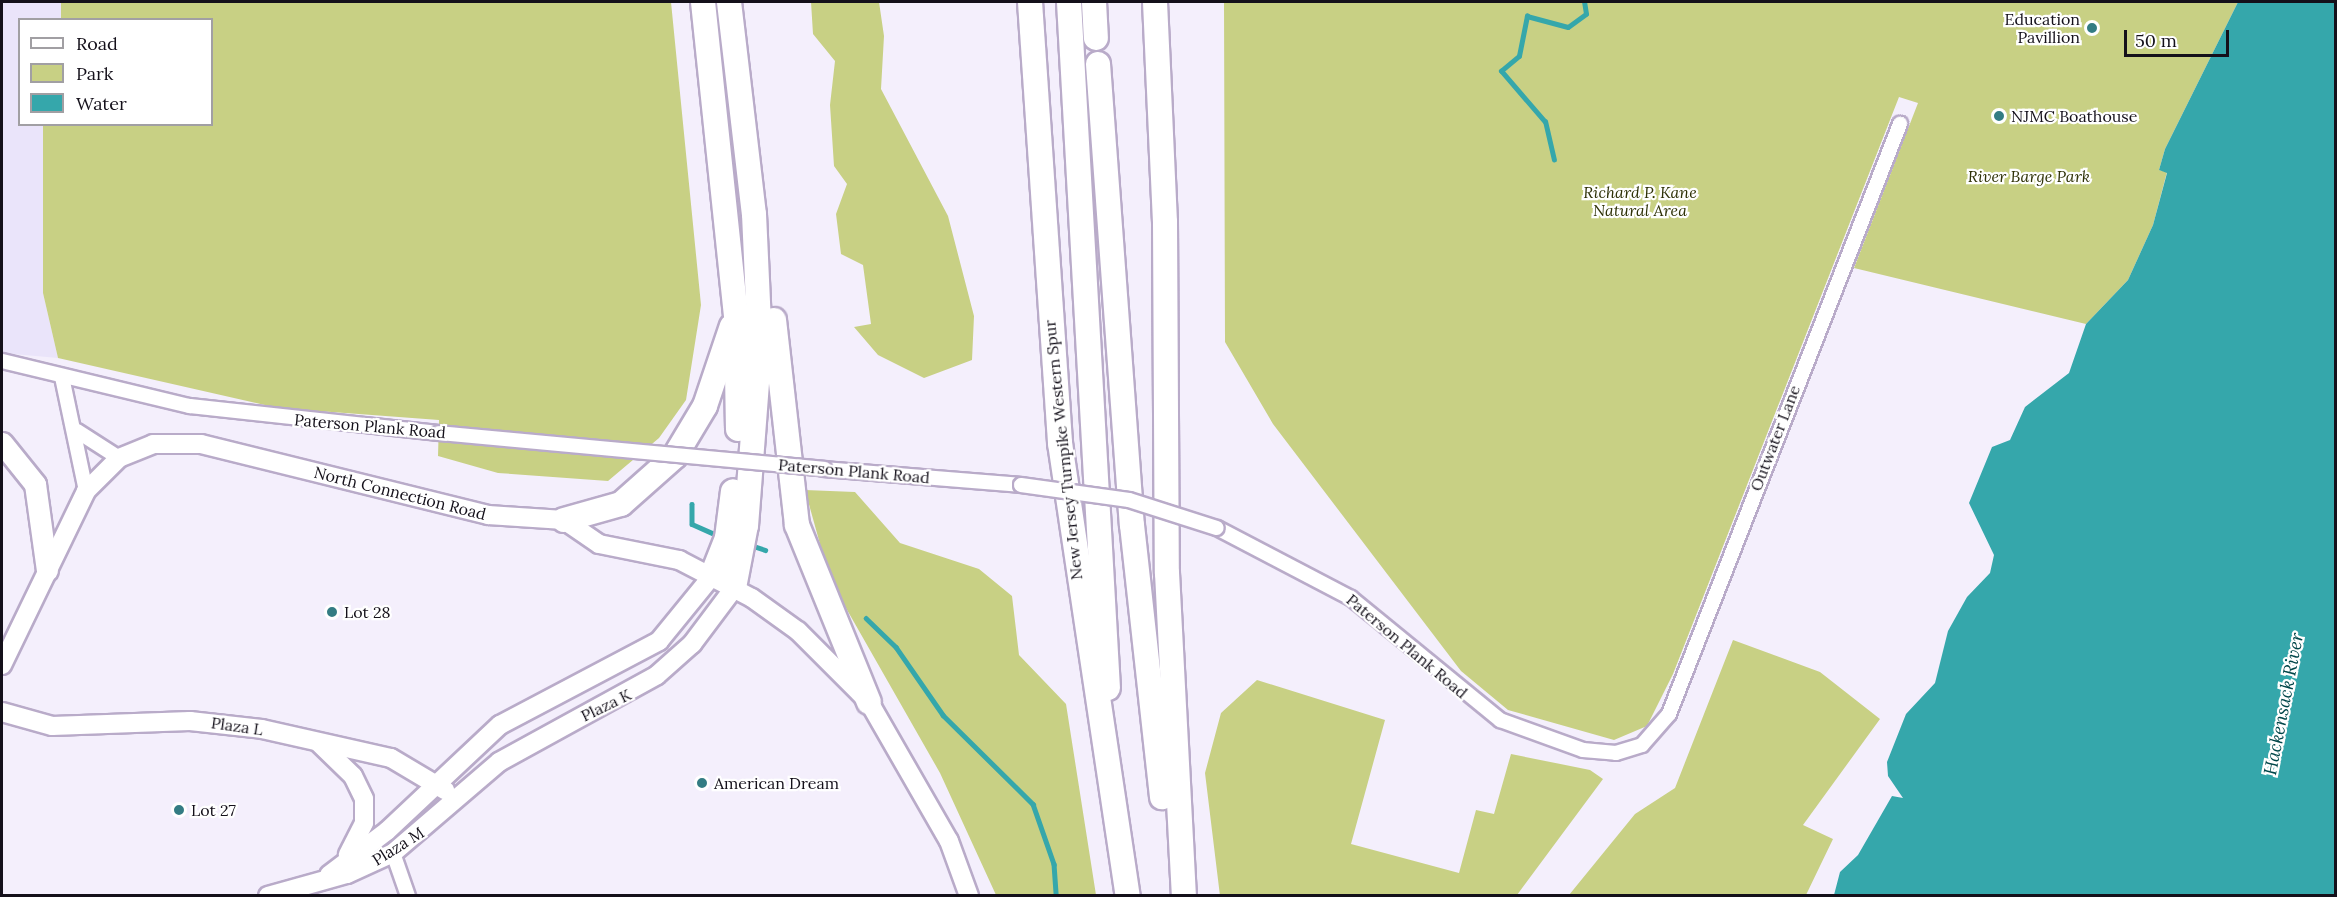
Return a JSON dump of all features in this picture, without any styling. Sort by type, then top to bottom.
[{"type":"highway","points":[[703,2],[736,315],[740,399],[738,523]]},
{"type":"highway","points":[[729,2],[754,214],[760,344],[732,556],[734,588]]},
{"type":"highway","name":"New Jersey Turnpike Western Spur","points":[[1030,2],[1060,443],[1128,896]]},
{"type":"highway","points":[[1069,2],[1112,799]]},
{"type":"highway","points":[[1094,2],[1096,38]]},
{"type":"highway","points":[[1155,2],[1165,213],[1168,597],[1184,896]]},
{"type":"highway","points":[[1098,64],[1144,652],[1168,845],[1184,896]]},
{"type":"highway","points":[[754,214],[769,271],[792,505],[869,702]]},
{"type":"highway","points":[[564,520],[621,504],[675,456],[705,406],[736,315]]},
{"type":"highway","points":[[712,576],[732,556]]},
{"type":"main road","points":[[2,443],[37,490],[47,570]]},
{"type":"street","name":"Outwater Lane","points":[[1642,746],[1669,714],[1900,124]]},
{"type":"street","name":"Paterson Plank Road","points":[[2,361],[62,377],[211,410],[824,469],[1021,485],[1129,500],[1217,528],[1351,598],[1500,720],[1583,750],[1616,753],[1642,746]]},
{"type":"street","points":[[62,377],[77,431],[86,491]]},
{"type":"street","points":[[77,431],[119,458]]},
{"type":"street","name":"North Connection Road","points":[[2,665],[86,491],[119,458],[153,444],[188,442],[488,515],[564,520]]},
{"type":"street","points":[[564,520],[599,544],[667,556],[712,576],[798,631],[869,702],[949,841],[969,896]]},
{"type":"street","name":"Plaza K","points":[[437,784],[500,725],[659,641],[712,576]]},
{"type":"street","name":"Plaza K","points":[[459,799],[499,762],[657,675],[692,644],[734,588]]},
{"type":"street","name":"Plaza L","points":[[2,712],[52,726],[209,722],[318,741],[391,758],[459,799]]},
{"type":"street","points":[[318,741],[353,776],[364,799],[360,836],[344,861]]},
{"type":"street","name":"Plaza M","points":[[328,875],[437,784]]},
{"type":"street","name":"Plaza M","points":[[268,896],[328,875],[347,874],[393,853],[459,799]]},
{"type":"street","points":[[393,853],[408,896]]},
{"type":"shaded area","points":[[2,2],[61,2],[64,14],[62,18],[18,18],[18,126],[43,126],[43,293],[58,358],[2,353]]},
{"type":"green space","points":[[61,2],[671,2],[701,305],[686,400],[659,438],[608,481],[498,473],[438,456],[439,420],[278,408],[58,358],[43,293],[43,126],[213,126],[213,18],[61,18]]},
{"type":"green space","points":[[811,2],[879,2],[884,36],[881,89],[948,216],[974,316],[972,360],[924,378],[878,355],[854,327],[871,324],[863,265],[841,254],[836,214],[847,184],[834,166],[830,105],[835,61],[813,34]]},
{"type":"green space","points":[[1224,2],[2238,2],[2165,149],[2159,170],[2167,172],[2153,225],[2128,280],[2086,324],[1854,268],[1918,103],[1899,97],[1673,674],[1647,726],[1614,740],[1508,710],[1461,671],[1273,424],[1225,342]]},
{"type":"green space","points":[[805,490],[855,492],[900,543],[979,569],[1012,596],[1019,655],[1066,704],[1096,895],[996,895],[940,773],[830,580]]},
{"type":"green space","points":[[1733,640],[1820,672],[1880,719],[1803,825],[1833,839],[1806,895],[1569,895],[1635,814],[1675,788]]},
{"type":"green space","points":[[1257,680],[1385,720],[1351,844],[1459,873],[1476,810],[1494,814],[1511,754],[1590,770],[1603,779],[1517,895],[1220,896],[1205,773],[1221,713]]},
{"type":"water","name":"Hackensack River","points":[[2238,2],[2335,2],[2335,895],[1834,895],[1840,872],[1858,855],[1892,796],[1903,798],[1888,776],[1887,762],[1906,714],[1935,683],[1948,631],[1967,597],[1990,573],[1994,555],[1969,503],[1992,447],[2010,440],[2025,407],[2069,373],[2086,324],[2128,280],[2153,225],[2167,173],[2159,170],[2165,149]]},
{"type":"waterway","points":[[1554,160],[1545,122],[1501,71],[1519,56],[1527,16],[1568,27],[1586,14],[1584,2]]},
{"type":"waterway","points":[[692,504],[692,524],[719,536]]},
{"type":"waterway","points":[[750,545],[765,550]]},
{"type":"waterway","points":[[866,618],[896,647],[943,715],[1033,804],[1054,864],[1056,896]]},
{"type":"place","name":"Education Pavillion","points":[[2092,28]]},
{"type":"place","name":"NJMC Boathouse","points":[[1999,116]]},
{"type":"place","name":"Lot 28","points":[[332,612]]},
{"type":"place","name":"American Dream","points":[[702,783]]},
{"type":"place","name":"Lot 27","points":[[179,810]]},
{"type":"park label","name":"River Barge Park","points":[[2029,176]]},
{"type":"park label","name":"Richard P. Kane Natural Area","points":[[1640,201]]}]
